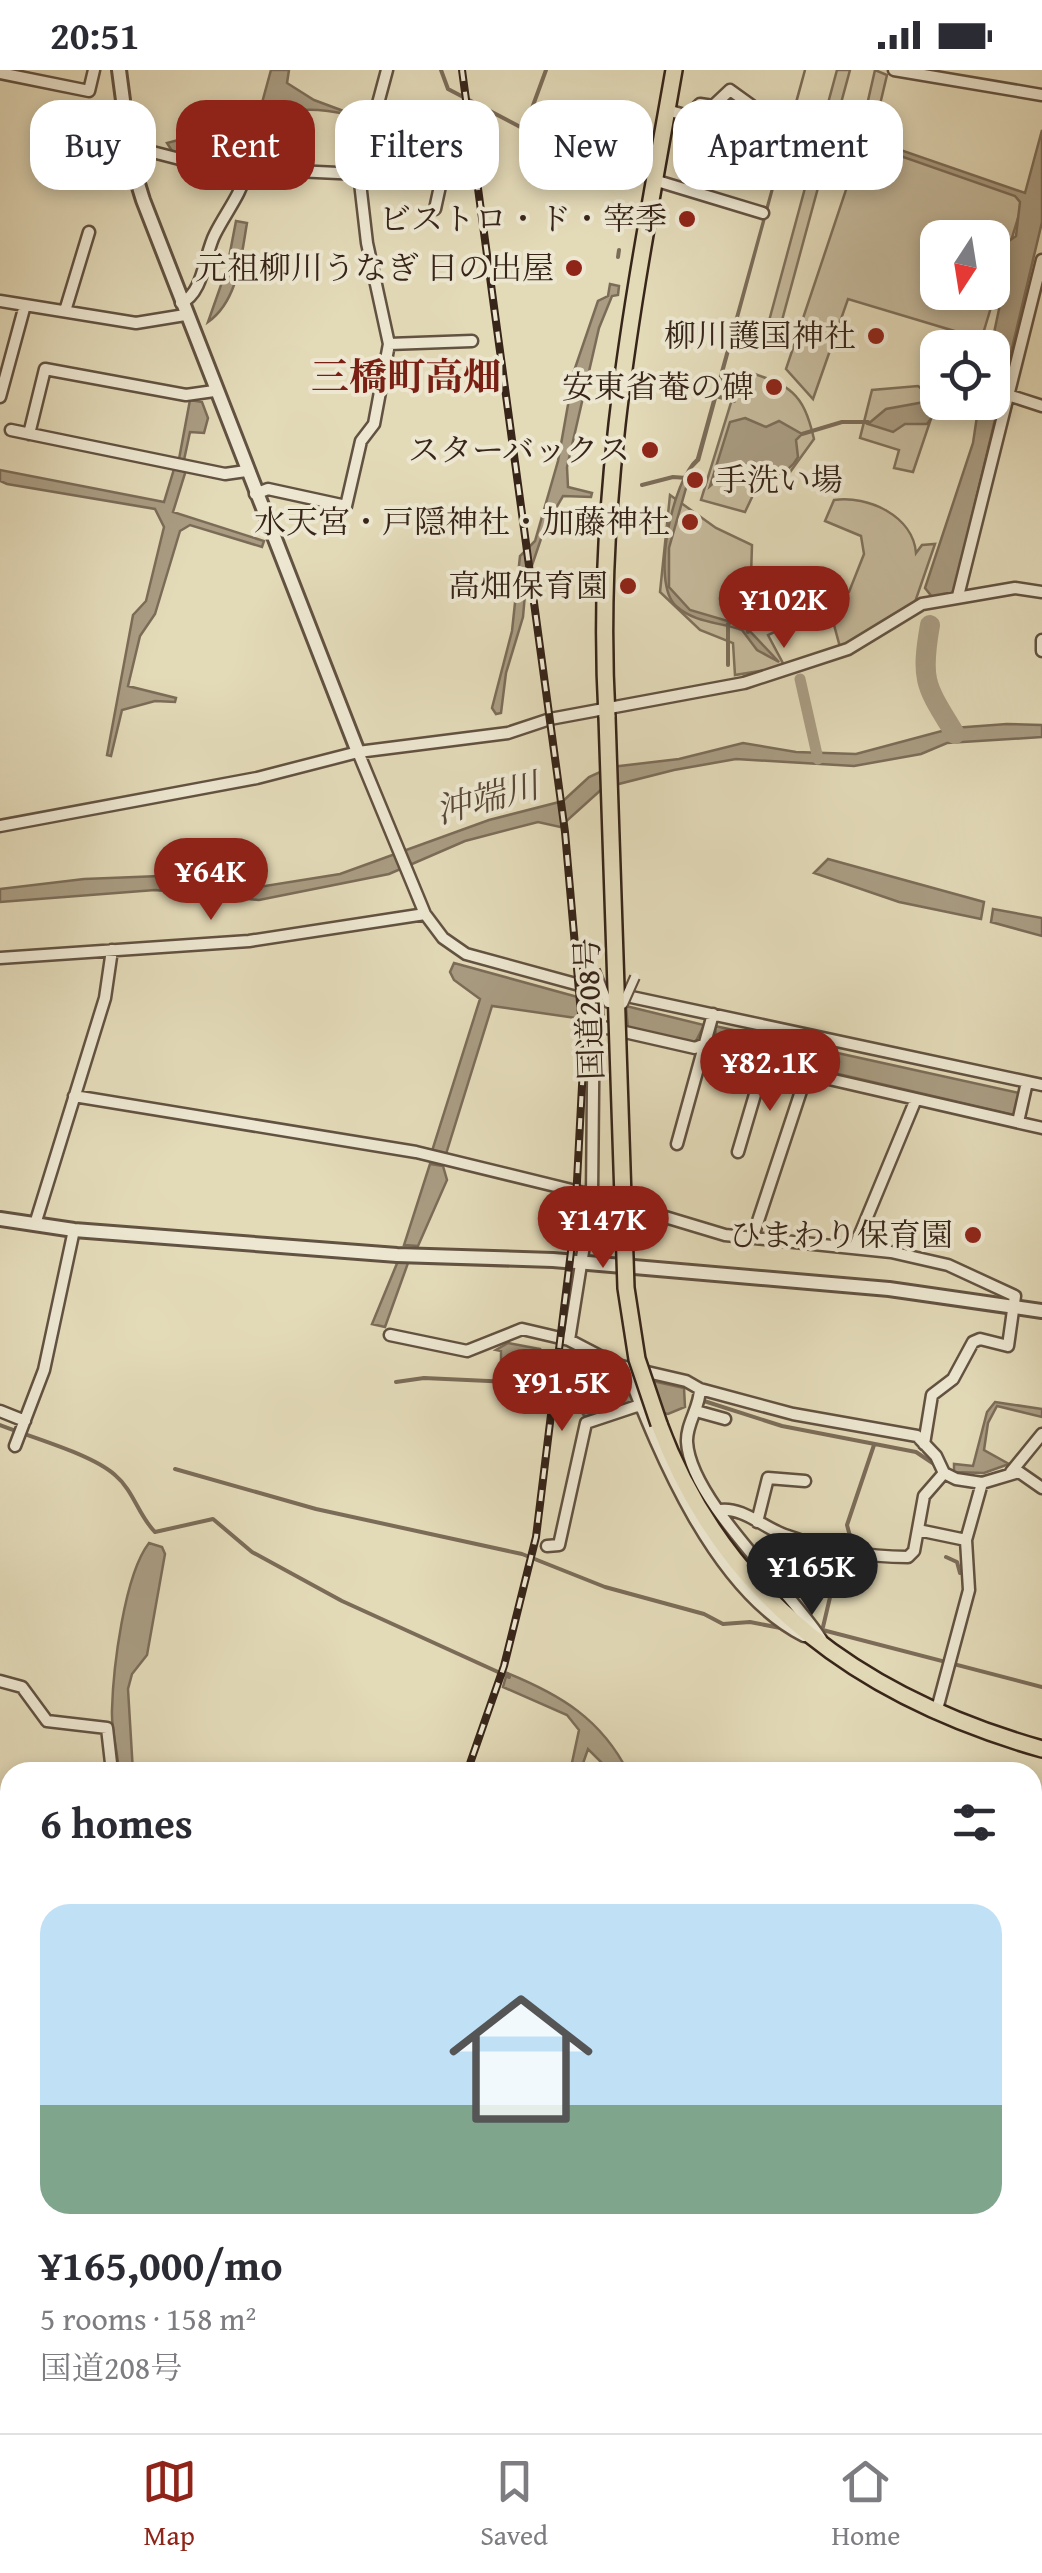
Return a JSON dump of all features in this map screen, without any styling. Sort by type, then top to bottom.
[{"type":"main road","name":"国道208号","points":[[674,70],[612,445],[604,550],[626,1288],[637,1359],[658,1424],[701,1512],[754,1583],[826,1650],[936,1713],[1038,1747]]},
{"type":"street","points":[[0,73],[90,91],[94,70]]},
{"type":"street","points":[[119,70],[123,100]]},
{"type":"street","points":[[378,100],[386,70]]},
{"type":"street","points":[[894,70],[1042,95]]},
{"type":"street","points":[[719,100],[730,90],[744,100]]},
{"type":"street","points":[[667,110],[673,112]]},
{"type":"street","points":[[654,180],[762,213]]},
{"type":"street","points":[[140,190],[214,391],[416,895],[443,938],[466,954],[594,993],[713,1014],[1042,1086]]},
{"type":"street","points":[[0,301],[136,323],[183,309],[213,237],[240,190]]},
{"type":"street","points":[[255,494],[268,489],[346,506],[361,441],[374,424],[389,344],[360,190]]},
{"type":"street","points":[[435,210],[439,190]]},
{"type":"street","points":[[65,312],[89,232]]},
{"type":"street","points":[[1010,387],[1042,260]]},
{"type":"street","points":[[0,397],[25,305]]},
{"type":"street","points":[[389,344],[472,341]]},
{"type":"street","points":[[29,434],[46,368],[186,396],[214,391]]},
{"type":"street","points":[[1010,396],[1042,406]]},
{"type":"street","points":[[958,596],[1002,420]]},
{"type":"street","points":[[10,430],[224,474],[246,471]]},
{"type":"street","points":[[0,826],[360,756],[508,733],[550,719],[607,714],[821,660],[922,604],[1015,588],[1042,592]]},
{"type":"street","points":[[1042,640],[1042,650]]},
{"type":"street","points":[[0,817],[14,824]]},
{"type":"street","points":[[0,958],[249,941],[425,914]]},
{"type":"street","points":[[36,1221],[105,998],[112,950]]},
{"type":"street","points":[[595,970],[608,1003],[616,1006],[624,1004],[634,977]]},
{"type":"street","points":[[569,1340],[584,1266],[592,1196],[594,993]]},
{"type":"street","points":[[677,1144],[713,1014]]},
{"type":"street","points":[[594,1026],[695,1048],[706,1043],[760,1057],[764,1064],[738,1152]]},
{"type":"street","points":[[764,1064],[1042,1128]]},
{"type":"street","points":[[753,1236],[807,1074]]},
{"type":"street","points":[[1018,1122],[1026,1083]]},
{"type":"street","points":[[74,1096],[416,1152],[725,1234],[818,1247],[856,1246],[948,1264],[1015,1296],[1016,1306],[1008,1346],[976,1339],[953,1379],[932,1395],[924,1444]]},
{"type":"street","points":[[856,1246],[916,1099]]},
{"type":"street","points":[[0,1219],[36,1221],[74,1230],[889,1289],[1042,1310]]},
{"type":"street","points":[[16,1443],[44,1370],[74,1230]]},
{"type":"street","points":[[390,1335],[467,1352],[522,1329],[569,1340],[627,1371],[686,1381],[700,1389],[792,1414],[918,1436],[944,1472],[982,1483],[1019,1472],[1042,1488]]},
{"type":"street","points":[[627,1371],[641,1409],[684,1472],[733,1572],[792,1619]]},
{"type":"street","points":[[700,1389],[684,1472],[720,1510],[767,1574],[792,1619]]},
{"type":"street","points":[[547,1546],[560,1544],[586,1423],[641,1409]]},
{"type":"street","points":[[0,1411],[24,1424]]},
{"type":"street","points":[[694,1416],[725,1419]]},
{"type":"street","points":[[1010,1473],[1042,1434]]},
{"type":"street","points":[[720,1510],[738,1512],[782,1534],[842,1550],[908,1557],[914,1551],[924,1496],[944,1472]]},
{"type":"street","points":[[757,1522],[768,1478],[805,1481]]},
{"type":"street","points":[[936,1713],[969,1590],[966,1540],[982,1483]]},
{"type":"street","points":[[918,1530],[966,1540]]},
{"type":"street","points":[[0,1681],[22,1687],[47,1721],[107,1728],[111,1762]]},
{"type":"shaded area","points":[[271,70],[289,70],[287,83],[314,100],[263,100]]},
{"type":"shaded area","points":[[837,70],[850,70],[842,100],[829,100]]},
{"type":"shaded area","points":[[875,70],[887,75],[881,100],[868,100]]},
{"type":"shaded area","points":[[315,100],[335,108],[335,112],[318,110]]},
{"type":"shaded area","points":[[1042,130],[1042,222],[1010,357],[1010,330],[995,330],[999,310],[1010,310],[1010,240],[1016,236],[1020,202],[1015,196],[903,157],[903,151],[1025,193]]},
{"type":"shaded area","points":[[176,141],[176,154],[174,154],[167,143]]},
{"type":"shaded area","points":[[903,155],[1024,198],[1010,244],[1010,220],[920,220],[920,310],[990,310],[984,330],[951,330],[848,299],[813,399],[786,369],[846,190],[903,190]]},
{"type":"shaded area","points":[[772,190],[699,460],[692,467],[669,548],[669,587],[690,610],[745,626],[779,662],[757,650],[742,630],[683,612],[668,594],[668,531],[680,487],[688,470],[697,459]]},
{"type":"shaded area","points":[[804,190],[817,190],[778,335],[766,332]]},
{"type":"shaded area","points":[[236,221],[247,223],[237,277],[226,302],[208,322],[227,268]]},
{"type":"shaded area","points":[[610,284],[619,286],[618,295],[612,296],[599,328],[567,467],[568,487],[592,493],[591,497],[563,496],[545,527],[526,583],[523,617],[506,673],[501,713],[496,714],[492,708],[512,631],[520,556],[535,541],[558,461],[574,371],[598,301],[608,296]]},
{"type":"shaded area","points":[[746,371],[784,386],[799,400],[814,439],[788,475],[763,474],[745,512],[701,500],[738,380]]},
{"type":"shaded area","points":[[920,388],[920,420],[931,420],[913,472],[894,468],[899,450],[860,438],[872,390]]},
{"type":"shaded area","points":[[190,400],[202,402],[208,418],[204,433],[190,432],[184,460],[179,459]]},
{"type":"shaded area","points":[[920,403],[920,420],[930,420],[927,424],[905,424],[893,432],[868,424],[886,409]]},
{"type":"shaded area","points":[[745,418],[766,427],[779,421],[802,434],[796,440],[798,457],[789,468],[778,472],[754,462],[728,470],[710,486],[730,422]]},
{"type":"shaded area","points":[[976,420],[995,420],[954,592],[933,598],[925,588],[973,443]]},
{"type":"shaded area","points":[[174,469],[186,470],[173,512],[264,541],[262,547],[190,525],[180,531],[155,614],[140,636],[128,686],[176,698],[175,702],[155,701],[122,710],[111,756],[107,755],[133,615],[146,601],[164,527],[155,509],[7,484],[0,481],[0,470],[164,502]]},
{"type":"shaded area","points":[[670,495],[716,528],[752,545],[751,576],[756,582],[816,598],[849,592],[864,554],[861,536],[825,521],[834,500],[861,501],[887,511],[907,528],[916,553],[922,545],[935,544],[914,605],[840,647],[834,625],[793,623],[768,635],[785,667],[735,675],[733,643],[700,630],[660,592]]},
{"type":"shaded area","name":"沖端川","points":[[1042,725],[1042,737],[947,743],[921,754],[854,766],[736,759],[674,770],[603,788],[560,827],[538,822],[465,841],[389,874],[259,900],[155,890],[0,902],[0,889],[84,879],[160,876],[252,888],[340,874],[489,820],[563,801],[589,777],[611,767],[679,759],[743,743],[796,752],[856,754],[953,728]]},
{"type":"shaded area","points":[[828,859],[984,902],[981,919],[899,902],[814,873]]},
{"type":"shaded area","points":[[993,909],[1042,918],[1042,936],[991,922]]},
{"type":"shaded area","points":[[454,963],[603,1004],[604,1022],[492,1006],[446,1154],[432,1151],[480,999],[454,980],[450,972]]},
{"type":"shaded area","points":[[626,1006],[704,1025],[695,1043],[628,1029]]},
{"type":"shaded area","points":[[715,1026],[1019,1093],[1014,1115],[774,1059],[774,1055],[716,1040]]},
{"type":"shaded area","points":[[430,1164],[443,1166],[447,1180],[418,1246],[404,1245]]},
{"type":"shaded area","points":[[398,1261],[408,1263],[385,1327],[372,1324]]},
{"type":"shaded area","points":[[508,1343],[540,1349],[538,1375],[549,1380],[566,1382],[603,1370],[684,1388],[685,1407],[668,1414],[624,1404],[585,1417],[575,1403],[530,1398],[526,1387],[501,1377],[501,1351],[496,1350]]},
{"type":"shaded area","points":[[995,1402],[1042,1409],[1042,1417],[997,1406],[988,1423],[984,1450],[1009,1464],[984,1473],[954,1472],[954,1464],[973,1466],[987,1412]]},
{"type":"shaded area","points":[[149,1543],[162,1547],[165,1554],[147,1655],[132,1674],[128,1689],[132,1762],[118,1762],[113,1693],[127,1599]]},
{"type":"shaded area","points":[[507,1673],[562,1700],[592,1723],[622,1762],[601,1762],[588,1749],[583,1762],[572,1762],[579,1730],[567,1715],[503,1687]]},
{"type":"waterway","points":[[441,70],[448,89],[519,126]]},
{"type":"waterway","points":[[535,100],[546,70]]},
{"type":"waterway","points":[[618,257],[619,250]]},
{"type":"waterway","points":[[716,396],[734,401]]},
{"type":"waterway","points":[[802,434],[842,422],[868,422]]},
{"type":"waterway","points":[[642,485],[673,477],[687,478]]},
{"type":"waterway","points":[[747,608],[760,588],[810,605],[804,627]]},
{"type":"waterway","points":[[728,624],[746,610],[748,632]]},
{"type":"waterway","points":[[728,625],[728,665]]},
{"type":"waterway","points":[[930,625],[928,683],[955,734]]},
{"type":"waterway","points":[[800,679],[818,759]]},
{"type":"waterway","points":[[396,1382],[424,1378],[511,1382]]},
{"type":"waterway","points":[[704,1401],[782,1426],[916,1452],[937,1466]]},
{"type":"waterway","points":[[0,1425],[105,1467],[127,1488],[155,1532],[213,1519],[252,1552],[342,1601],[509,1677]]},
{"type":"waterway","points":[[864,1544],[851,1540],[847,1525],[874,1445]]},
{"type":"waterway","points":[[175,1469],[316,1509],[522,1554],[605,1587],[704,1614],[723,1624],[750,1622],[791,1630]]},
{"type":"waterway","points":[[823,1627],[843,1542]]},
{"type":"waterway","points":[[946,1557],[957,1562],[960,1573]]},
{"type":"waterway","points":[[815,1628],[1042,1687]]},
{"type":"railway","points":[[462,70],[565,832],[584,1048],[575,1219],[536,1537],[504,1666],[470,1762]]},
{"type":"place","name":"ビストロ・ド・宰季","points":[[687,219]]},
{"type":"place","name":"元祖柳川うなぎ 日の出屋","points":[[574,268]]},
{"type":"place","name":"柳川護国神社","points":[[876,336]]},
{"type":"place","name":"安東省菴の碑","points":[[774,387]]},
{"type":"place","name":"スターバックス","points":[[650,450]]},
{"type":"place","name":"手洗い場","points":[[695,480]]},
{"type":"place","name":"水天宮・戸隠神社・加藤神社","points":[[690,522]]},
{"type":"place","name":"高畑保育園","points":[[628,586]]},
{"type":"place","name":"ひまわり保育園","points":[[973,1235]]},
{"type":"district","name":"三橋町高畑","points":[[406,377]]}]
